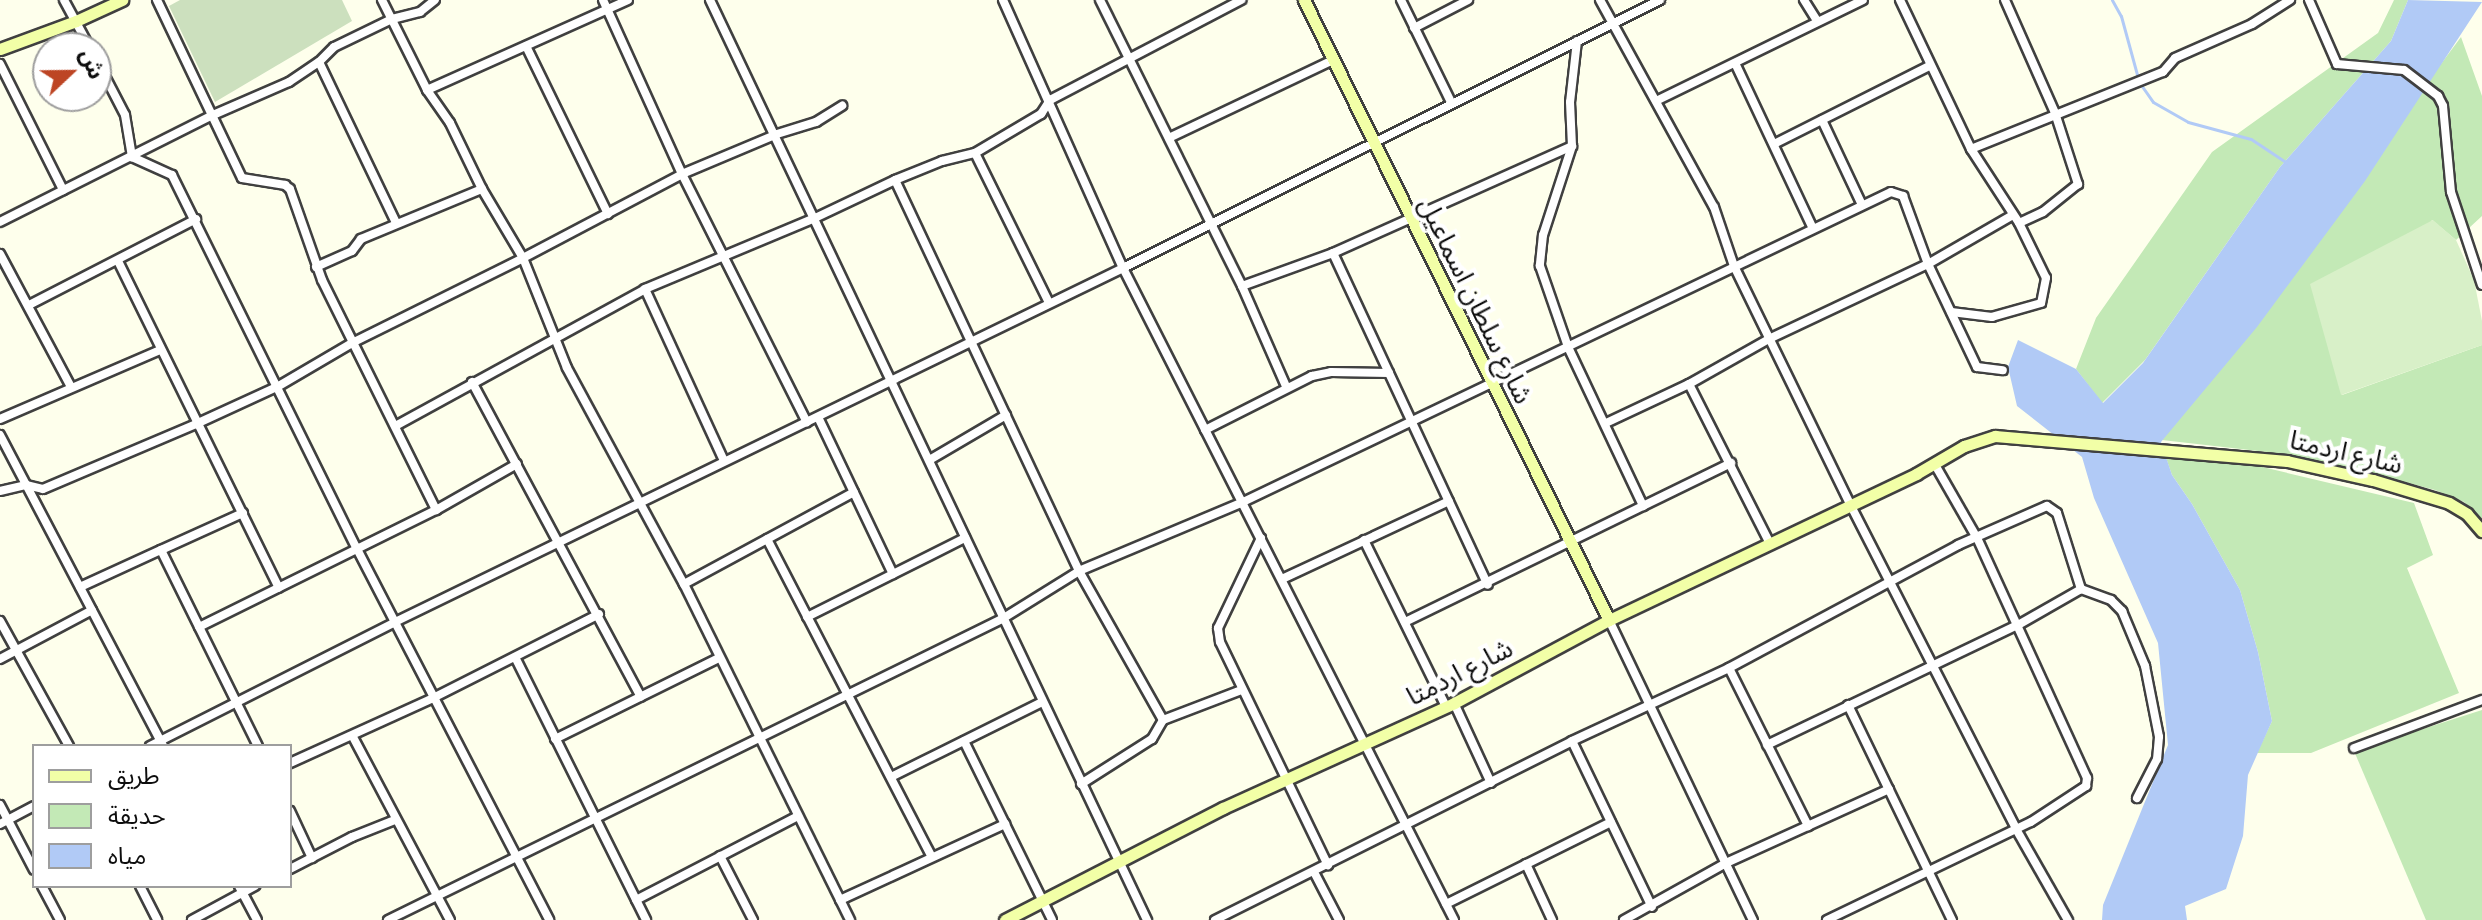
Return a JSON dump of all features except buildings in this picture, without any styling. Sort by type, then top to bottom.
[{"type":"main road","points":[[0,49],[122,0]]},
{"type":"main road","name":"شارع سلطان اسماعيل","points":[[1304,0],[1569,545],[1609,620]]},
{"type":"main road","name":"شارع اردمتا","points":[[1005,920],[1118,860],[1285,779],[1450,705],[1609,620],[1964,446],[1995,436],[2024,436],[2287,461],[2373,480],[2449,503],[2467,514],[2482,531]]},
{"type":"street","points":[[64,0],[82,32]]},
{"type":"street","points":[[157,0],[242,178],[285,185],[290,189],[316,267],[352,343],[397,425],[436,510]]},
{"type":"street","points":[[382,0],[427,90],[450,123],[482,189],[523,258],[557,335],[567,368],[684,584],[850,920]]},
{"type":"street","points":[[0,222],[213,115],[289,82],[319,62],[334,47],[392,19],[420,12],[435,0]]},
{"type":"street","points":[[603,0],[682,174],[807,422]]},
{"type":"street","points":[[427,90],[628,0]]},
{"type":"street","points":[[710,0],[777,134],[931,459],[1002,619],[1147,920]]},
{"type":"street","points":[[1003,0],[1123,268],[1454,920]]},
{"type":"street","points":[[1100,0],[1242,286],[1286,386]]},
{"type":"street","points":[[397,425],[645,289],[721,254],[815,218],[895,180],[942,161],[975,153],[1041,114],[1050,100],[1241,0]]},
{"type":"street","points":[[1401,0],[1451,102]]},
{"type":"street","points":[[1414,28],[1468,0]]},
{"type":"street","points":[[1600,0],[1714,207],[1734,266],[1850,504],[2016,829],[2068,920]]},
{"type":"street","points":[[0,435],[161,744],[235,701],[1123,268],[1372,141],[1660,0]]},
{"type":"street","points":[[1804,0],[1817,21]]},
{"type":"street","points":[[1656,101],[1863,0]]},
{"type":"street","points":[[1900,0],[1971,149],[2019,223],[2046,278],[2041,303],[1992,317],[1951,312]]},
{"type":"street","points":[[2005,0],[2055,113],[2078,184],[2043,212],[2019,223]]},
{"type":"street","points":[[1971,149],[2163,72],[2175,58],[2252,24],[2290,0]]},
{"type":"street","points":[[2309,0],[2337,64],[2404,70],[2438,96],[2443,106],[2451,192],[2482,285]]},
{"type":"street","points":[[1577,41],[1570,102],[1572,146],[1540,251],[1540,266],[1568,347],[1643,506]]},
{"type":"street","points":[[526,46],[608,214]]},
{"type":"street","points":[[1169,138],[1333,60]]},
{"type":"street","points":[[319,62],[396,223]]},
{"type":"street","points":[[1735,63],[1812,227]]},
{"type":"street","points":[[0,64],[63,190]]},
{"type":"street","points":[[1774,144],[1929,66]]},
{"type":"street","points":[[112,90],[125,115],[132,157]]},
{"type":"street","points":[[0,491],[26,485],[43,489],[277,387],[352,343],[682,174],[777,134],[816,122],[842,106]]},
{"type":"street","points":[[1822,120],[1862,205]]},
{"type":"street","points":[[1242,286],[1333,253],[1408,216],[1572,146]]},
{"type":"street","points":[[975,153],[1049,303]]},
{"type":"street","points":[[132,157],[172,175],[356,547],[549,920]]},
{"type":"street","points":[[895,180],[1079,571],[1163,720]]},
{"type":"street","points":[[316,267],[352,251],[361,239],[482,189]]},
{"type":"street","points":[[388,920],[1002,619],[1079,571],[1243,502],[1812,227],[1891,192],[1903,196],[1928,264],[1977,367],[2003,370]]},
{"type":"street","points":[[1606,423],[1689,384],[1769,339],[1928,264],[2013,215]]},
{"type":"street","points":[[29,305],[196,219]]},
{"type":"street","points":[[1333,253],[1488,585]]},
{"type":"street","points":[[0,254],[71,387]]},
{"type":"street","points":[[118,261],[279,588]]},
{"type":"street","points":[[645,289],[724,461]]},
{"type":"street","points":[[0,419],[160,350]]},
{"type":"street","points":[[1205,430],[1286,386],[1331,372],[1389,373]]},
{"type":"street","points":[[472,382],[641,697]]},
{"type":"street","points":[[1689,384],[1769,542]]},
{"type":"street","points":[[931,459],[1006,415]]},
{"type":"street","points":[[818,417],[893,574]]},
{"type":"street","points":[[1405,622],[1488,585],[1731,463]]},
{"type":"street","points":[[1827,920],[2016,829],[2081,792],[2086,786],[2087,778],[2018,625],[1977,538],[1934,463]]},
{"type":"street","points":[[199,627],[436,510],[517,464]]},
{"type":"street","points":[[684,584],[854,492]]},
{"type":"street","points":[[1282,579],[1449,501]]},
{"type":"street","points":[[1215,920],[1572,741],[1729,668],[1891,584],[1952,548],[2052,506],[2081,589]]},
{"type":"street","points":[[80,587],[243,513]]},
{"type":"street","points":[[2467,514],[2482,517]]},
{"type":"street","points":[[807,617],[965,538]]},
{"type":"street","points":[[1261,538],[1218,628],[1241,690],[1328,865]]},
{"type":"street","points":[[767,539],[932,857]]},
{"type":"street","points":[[1364,540],[1491,783]]},
{"type":"street","points":[[161,550],[257,744]]},
{"type":"street","points":[[1767,745],[2018,625],[2081,589],[2111,600],[2122,611],[2145,666],[2159,737],[2157,759],[2137,798]]},
{"type":"street","points":[[0,659],[92,610]]},
{"type":"street","points":[[292,762],[353,737],[599,614]]},
{"type":"street","points":[[1609,620],[1753,920]]},
{"type":"street","points":[[0,621],[68,744]]},
{"type":"street","points":[[515,657],[646,920]]},
{"type":"street","points":[[555,739],[719,658]]},
{"type":"street","points":[[1729,668],[1808,826]]},
{"type":"street","points":[[1081,784],[1152,739],[1163,720],[1241,690]]},
{"type":"street","points":[[2354,748],[2482,700]]},
{"type":"street","points":[[891,777],[1042,702]]},
{"type":"street","points":[[1848,705],[1952,920]]},
{"type":"street","points":[[353,737],[450,920]]},
{"type":"street","points":[[964,741],[1052,920]]},
{"type":"street","points":[[1572,741],[1652,907]]},
{"type":"street","points":[[1624,920],[1726,863],[1889,789]]},
{"type":"street","points":[[0,805],[4,822],[32,867]]},
{"type":"street","points":[[4,822],[32,807]]},
{"type":"street","points":[[292,815],[312,858]]},
{"type":"street","points":[[636,900],[798,816]]},
{"type":"street","points":[[292,868],[352,837],[395,820]]},
{"type":"street","points":[[1446,904],[1611,822]]},
{"type":"street","points":[[840,900],[1005,824]]},
{"type":"street","points":[[720,856],[753,920]]},
{"type":"street","points":[[1526,864],[1552,920]]},
{"type":"street","points":[[1314,872],[1339,920]]},
{"type":"street","points":[[43,888],[60,920]]},
{"type":"street","points":[[141,888],[157,920]]},
{"type":"street","points":[[192,920],[241,889],[257,920]]},
{"type":"green space","points":[[180,0],[342,0],[352,21],[215,102],[169,6]]},
{"type":"green space","points":[[2394,0],[2408,0],[2391,41],[2280,167],[2145,360],[2102,403],[2076,369],[2096,318],[2212,152],[2378,33]]},
{"type":"green space","points":[[2461,37],[2482,96],[2482,216],[2456,240],[2432,220],[2342,395],[2482,345],[2482,519],[2464,502],[2435,490],[2359,470],[2267,452],[2162,440]]},
{"type":"green space","points":[[2433,220],[2456,240],[2474,280],[2482,321],[2482,345],[2341,395],[2310,284]]},
{"type":"green space","points":[[2165,455],[2237,461],[2414,503],[2433,555],[2407,568],[2459,693],[2311,753],[2257,753],[2272,721],[2258,652],[2240,590],[2192,504],[2172,475]]},
{"type":"green space","points":[[2482,710],[2482,920],[2426,920],[2354,751]]},
{"type":"water","points":[[2408,0],[2482,2],[2365,181],[2257,327],[2161,442],[2172,475],[2192,504],[2240,590],[2258,652],[2272,721],[2248,775],[2243,836],[2226,889],[2185,906],[2187,920],[2102,920],[2103,905],[2168,745],[2158,643],[2094,498],[2082,457],[2017,406],[2008,367],[2018,340],[2076,369],[2103,403],[2143,363],[2280,167],[2391,41]]},
{"type":"waterway","points":[[2112,0],[2121,16],[2139,82],[2153,102],[2188,122],[2251,139],[2287,163]]}]
